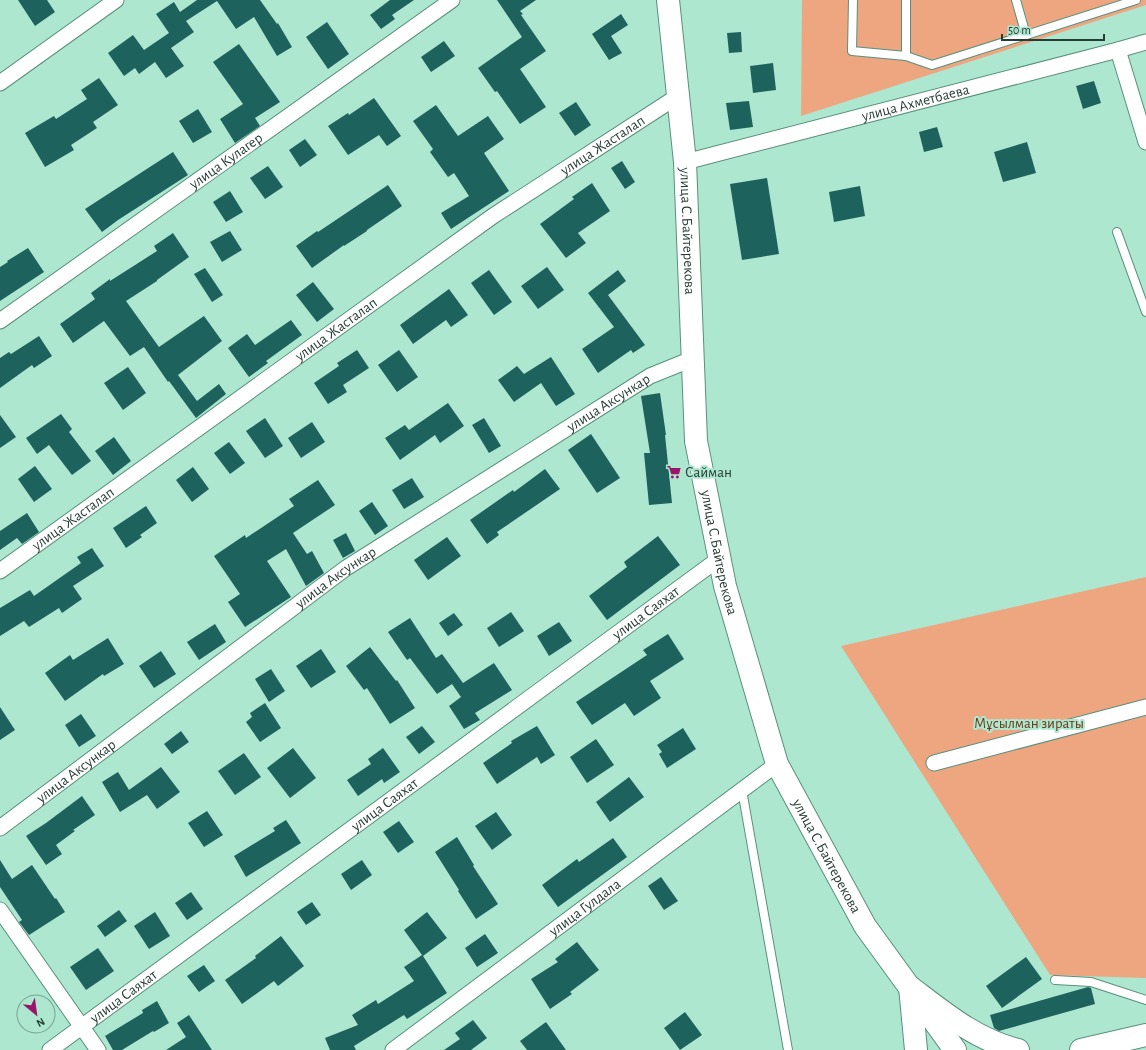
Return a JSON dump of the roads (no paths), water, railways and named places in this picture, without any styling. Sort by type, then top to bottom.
[{"type":"main road","name":"улица С.Байтерекова","points":[[668,0],[685,162],[696,441],[725,586],[777,764],[866,926],[955,1050]]},
{"type":"main road","points":[[910,986],[916,1050]]},
{"type":"main road","points":[[910,986],[978,1036],[1018,1050]]},
{"type":"main road","points":[[1081,1050],[1146,1035]]},
{"type":"street","points":[[0,82],[116,0]]},
{"type":"street","name":"улица Кулагер","points":[[0,321],[452,0]]},
{"type":"street","name":"улица Ахметбаева","points":[[685,162],[1146,42]]},
{"type":"street","points":[[1118,50],[1146,142]]},
{"type":"street","name":"улица Жасталап","points":[[0,571],[493,216],[678,96]]},
{"type":"street","name":"улица Аксункар","points":[[0,828],[346,568],[650,376],[692,359]]},
{"type":"street","name":"улица Саяхат","points":[[50,1050],[720,558]]},
{"type":"street","points":[[934,763],[1146,707]]},
{"type":"street","name":"улица Гулдала","points":[[393,1050],[777,764]]},
{"type":"street","points":[[0,910],[98,1050]]},
{"type":"lane","points":[[853,0],[852,51],[906,56],[932,65],[1136,0]]},
{"type":"lane","points":[[906,0],[906,56]]},
{"type":"lane","points":[[1016,0],[1026,35]]},
{"type":"lane","points":[[1116,232],[1146,312]]},
{"type":"lane","points":[[742,790],[788,1050]]},
{"type":"lane","points":[[1055,980],[1091,982],[1146,1000]]},
{"type":"place","name":"Сайман","points":[[674,472]]},
{"type":"park label","name":"Мұсылман зираты","points":[[1029,723]]}]
